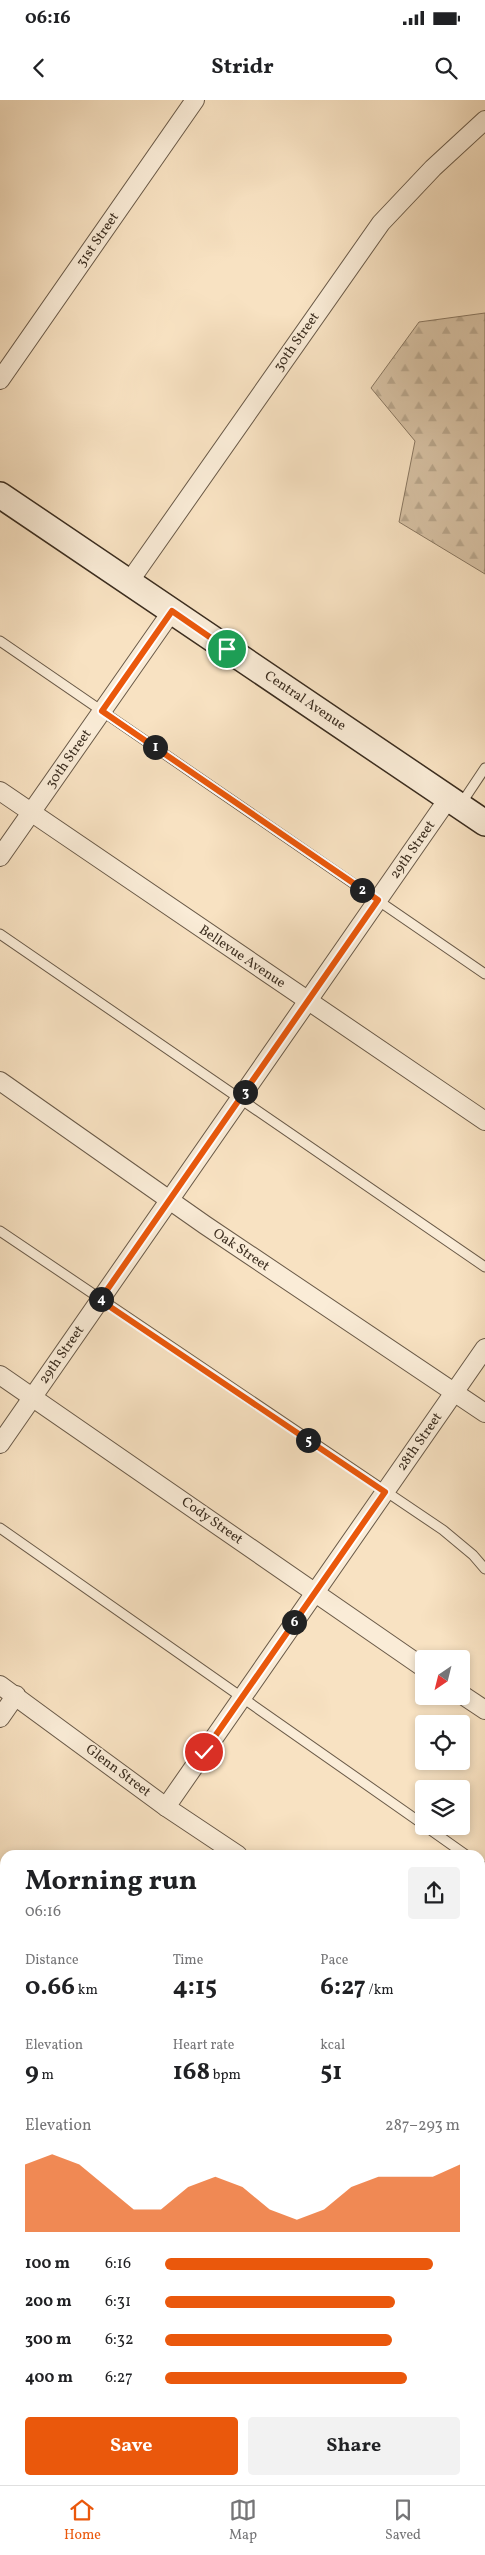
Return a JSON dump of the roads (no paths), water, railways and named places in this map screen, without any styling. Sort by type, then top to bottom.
[{"type":"street","name":"31st Street","points":[[0,380],[195,100]]},
{"type":"street","name":"30th Street","points":[[130,582],[381,222],[485,120]]},
{"type":"street","name":"Central Avenue","points":[[0,495],[485,823]]},
{"type":"street","name":"30th Street","points":[[0,858],[172,611]]},
{"type":"street","name":"Bellevue Avenue","points":[[0,791],[307,1002],[485,1121]]},
{"type":"street","name":"29th Street","points":[[0,1444],[378,900],[454,802]]},
{"type":"street","name":"Oak Street","points":[[0,1081],[170,1200],[485,1413]]},
{"type":"street","name":"28th Street","points":[[166,1807],[485,1348]]},
{"type":"street","name":"Cody Street","points":[[0,1375],[415,1662]]},
{"type":"street","name":"Glenn Street","points":[[0,1685],[166,1807],[230,1850]]},
{"type":"street","points":[[0,1718],[16,1696]]},
{"type":"street","points":[[470,1700],[485,1710]]},
{"type":"lane","points":[[0,641],[485,974]]},
{"type":"lane","points":[[454,802],[485,768]]},
{"type":"lane","points":[[0,934],[485,1267]]},
{"type":"lane","points":[[0,1231],[443,1530],[473,1555],[485,1569]]},
{"type":"lane","points":[[0,1528],[415,1819]]},
{"type":"lane","points":[[438,1835],[459,1850]]}]
